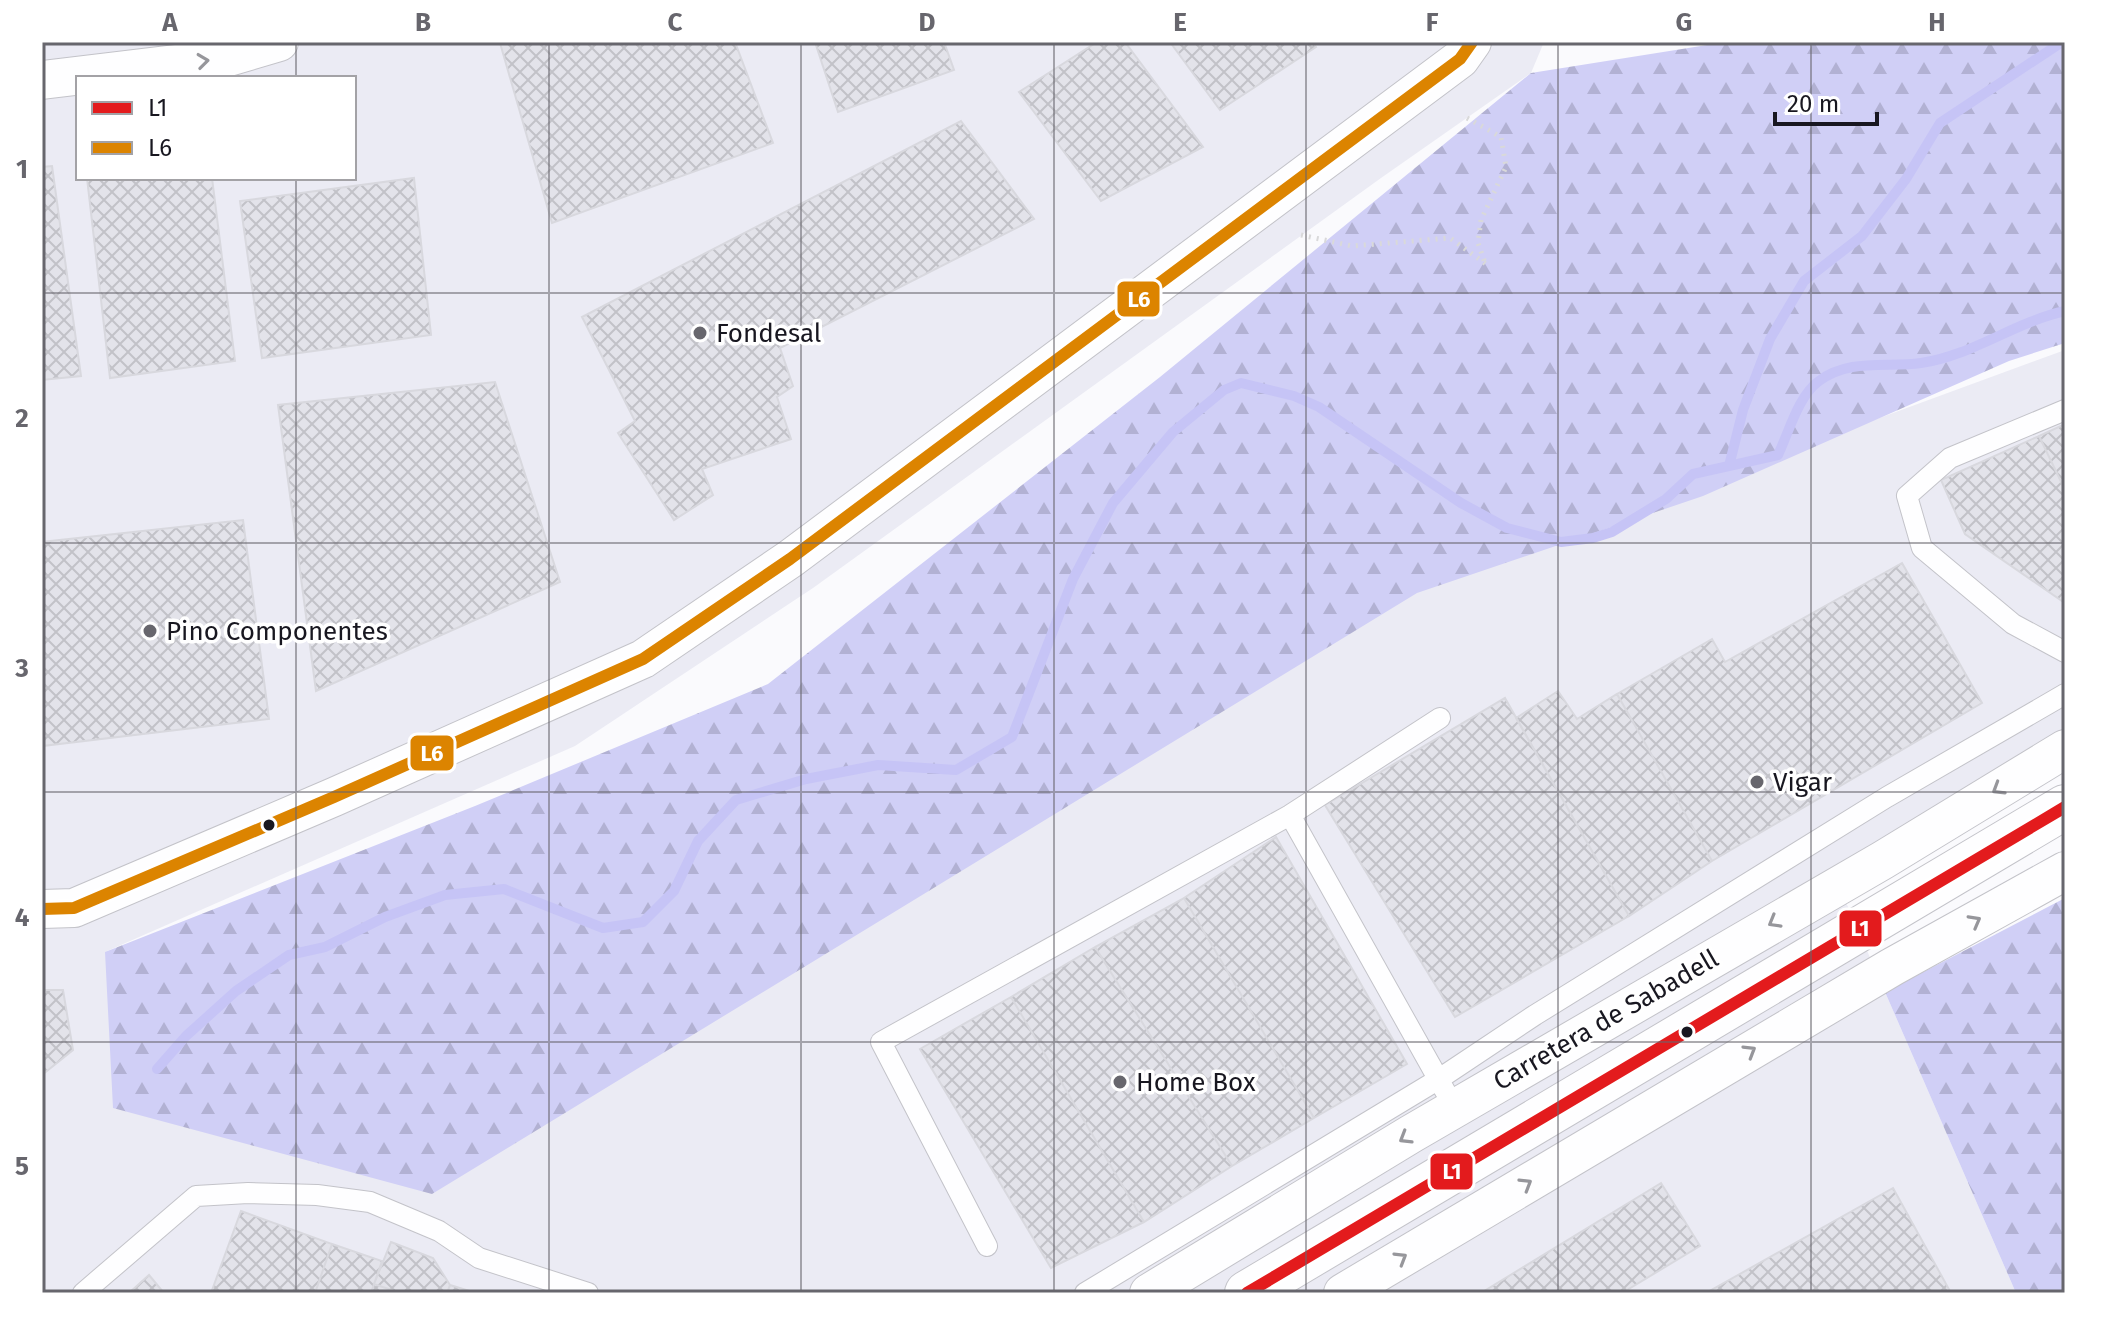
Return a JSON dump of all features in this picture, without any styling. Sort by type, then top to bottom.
[{"type":"main road","points":[[1247,1293],[2065,807]]},
{"type":"street","points":[[42,80],[225,58],[279,42]]},
{"type":"street","points":[[42,909],[74,908],[334,797],[643,659],[790,559],[1460,59],[1472,42]]},
{"type":"street","name":"Carretera de Sabadell","points":[[1149,1293],[1447,1094],[1883,860],[2065,749]]},
{"type":"street","points":[[1343,1293],[1892,967],[2065,871]]},
{"type":"lane","points":[[2065,410],[1950,458],[1907,496],[1922,548],[2013,624],[2065,652]]},
{"type":"lane","points":[[1085,1293],[1447,1094],[1535,1015],[1873,806],[2065,694]]},
{"type":"lane","points":[[987,1246],[881,1042],[1290,815],[1440,718]]},
{"type":"lane","points":[[1290,815],[1447,1094]]},
{"type":"lane","points":[[83,1293],[196,1196],[248,1193],[317,1195],[370,1202],[439,1231],[479,1258],[588,1293]]},
{"type":"path","points":[[1301,235],[1352,246],[1450,238],[1486,264],[1478,243],[1481,220],[1506,167],[1501,137],[1467,118]]},
{"type":"shaded area","points":[[42,42],[1544,42],[1531,73],[813,588],[575,746],[105,952],[1440,579],[2065,350],[2065,764],[1838,884],[2016,1293],[42,1293]]},
{"type":"green space","points":[[1726,42],[2065,42],[2065,343],[2009,361],[1703,496],[1417,593],[432,1194],[113,1108],[105,952],[475,806],[768,684],[1160,377],[1531,73]]},
{"type":"green space","points":[[2065,898],[2065,1293],[2016,1293],[1885,992]]},
{"type":"building","points":[[735,42],[773,143],[552,223],[500,43]]},
{"type":"building","points":[[815,42],[944,42],[954,70],[838,112]]},
{"type":"building","points":[[1097,42],[1125,42],[1203,147],[1101,201],[1019,92]]},
{"type":"building","points":[[1170,42],[1313,42],[1316,47],[1220,110]]},
{"type":"building","name":"Fondesal","points":[[961,121],[1034,219],[780,348],[793,386],[777,397],[791,439],[702,469],[713,495],[674,520],[618,433],[635,421],[582,317]]},
{"type":"building","points":[[52,166],[81,376],[42,380],[42,167]]},
{"type":"building","points":[[414,178],[431,335],[262,358],[240,201]]},
{"type":"building","points":[[87,180],[212,180],[235,361],[110,378]]},
{"type":"building","points":[[495,382],[560,582],[316,691],[278,405]]},
{"type":"building","points":[[2065,424],[2065,490],[2039,436]]},
{"type":"building","points":[[2039,436],[2065,490],[2065,599],[2062,601],[1965,534],[1941,480]]},
{"type":"building","name":"Pino Componentes","points":[[243,520],[269,719],[42,746],[42,542]]},
{"type":"building","name":"Vigar","points":[[1902,563],[1982,703],[1712,861],[1617,694],[1712,639],[1725,662]]},
{"type":"building","points":[[1558,691],[1577,719],[1617,694],[1712,861],[1629,916],[1516,718]]},
{"type":"building","points":[[1505,698],[1629,916],[1455,1017],[1325,805]]},
{"type":"building","points":[[1276,837],[1407,1064],[1314,1118],[1184,898]]},
{"type":"building","points":[[1184,898],[1314,1118],[1232,1166],[1095,947]]},
{"type":"building","name":"Home Box","points":[[1095,947],[1232,1166],[1144,1222],[1011,997]]},
{"type":"building","points":[[42,990],[63,990],[73,1050],[42,1075]]},
{"type":"building","points":[[1011,997],[1144,1222],[1051,1268],[920,1049]]},
{"type":"building","points":[[1661,1183],[1700,1246],[1622,1293],[1481,1293]]},
{"type":"building","points":[[1893,1188],[1951,1293],[1706,1293]]},
{"type":"building","points":[[241,1211],[332,1244],[315,1293],[211,1293]]},
{"type":"building","points":[[391,1242],[433,1258],[450,1285],[447,1293],[400,1293],[374,1284]]},
{"type":"building","points":[[332,1244],[382,1261],[371,1293],[315,1293]]},
{"type":"building","points":[[149,1275],[164,1293],[129,1293]]},
{"type":"building","points":[[374,1284],[400,1293],[371,1293]]},
{"type":"building","points":[[450,1285],[476,1293],[447,1293]]},
{"type":"waterway","points":[[1729,466],[1743,410],[1770,339],[1804,281],[1862,236],[1906,179],[1940,123],[2062,42]]},
{"type":"waterway","points":[[157,1069],[186,1036],[236,991],[289,955],[325,947],[385,917],[445,895],[504,889],[603,928],[643,922],[674,891],[698,841],[736,800],[806,779],[878,765],[956,770],[1012,737],[1073,579],[1113,503],[1173,432],[1224,390],[1241,383],[1294,396],[1319,407],[1461,503],[1507,528],[1561,542],[1612,532],[1666,499],[1693,474],[1778,455],[1805,396],[1819,381],[1831,374],[1868,365],[1921,363],[1939,359],[2065,311]]},
{"type":"transit line","name":"L6","points":[[42,909],[74,908],[334,797],[643,659],[790,559],[1460,59],[1472,42]]},
{"type":"transit line","name":"L1","points":[[1247,1293],[2065,807]]},
{"type":"place","name":"Fondesal","points":[[700,333]]},
{"type":"place","name":"Pino Componentes","points":[[150,631]]},
{"type":"place","name":"Vigar","points":[[1757,782]]},
{"type":"place","name":"Home Box","points":[[1120,1082]]}]
